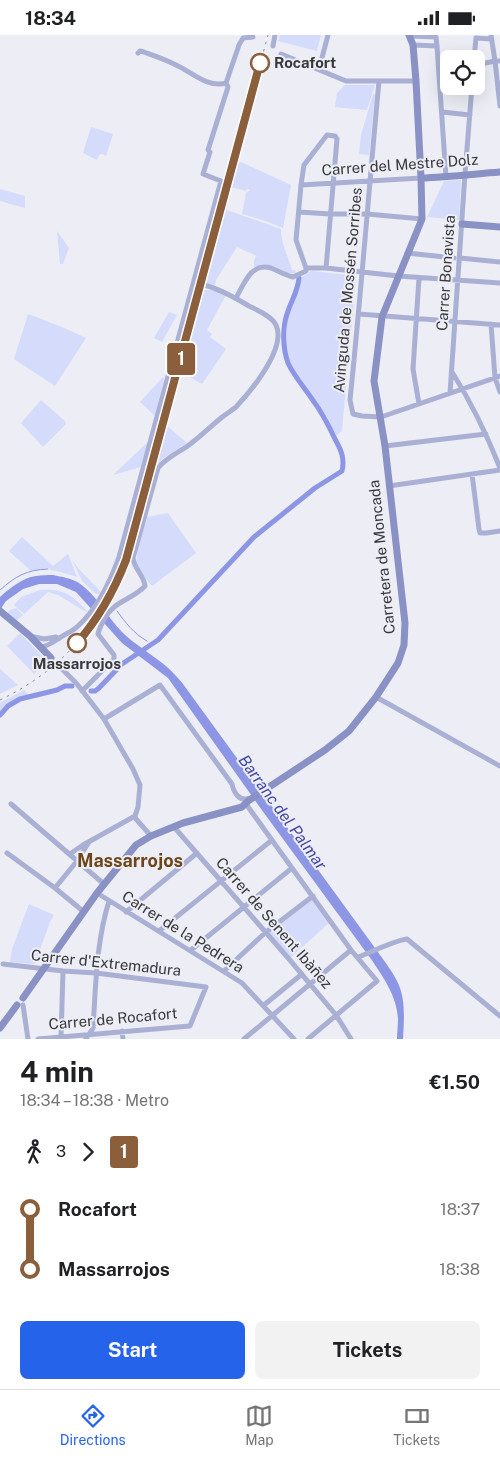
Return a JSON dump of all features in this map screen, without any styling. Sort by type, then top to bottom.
[{"type":"street","points":[[273,46],[275,35]]},
{"type":"street","points":[[319,69],[328,35]]},
{"type":"street","points":[[249,43],[254,36]]},
{"type":"street","points":[[41,647],[50,644],[79,625],[96,605],[110,581],[121,552],[221,181],[202,174],[210,152],[208,150],[228,87],[226,83],[239,45],[244,38],[254,36]]},
{"type":"street","points":[[299,212],[367,214],[422,219],[416,81],[413,45],[409,36],[436,37],[446,177]]},
{"type":"street","points":[[475,50],[476,38],[491,37],[497,61],[500,106]]},
{"type":"street","points":[[413,45],[437,46]]},
{"type":"street","points":[[138,53],[140,51],[144,52],[175,64],[200,79],[214,83],[226,83]]},
{"type":"street","points":[[281,54],[346,81],[416,81]]},
{"type":"street","name":"Avinguda de Mossén Sorribes","points":[[380,81],[350,400],[353,414],[380,417]]},
{"type":"street","name":"Carrer Bonavista","points":[[450,393],[456,322],[457,258],[462,224],[471,95]]},
{"type":"street","points":[[442,112],[470,115]]},
{"type":"street","points":[[306,268],[296,240],[304,165],[327,135],[335,135],[337,139],[326,268]]},
{"type":"street","name":"Carrer del Mestre Dolz","points":[[301,185],[500,172]]},
{"type":"street","name":"Carretera de Moncada","points":[[247,802],[325,750],[349,731],[376,697],[398,663],[404,645],[405,623],[385,446],[374,381],[382,317],[422,219]]},
{"type":"street","points":[[462,224],[500,227]]},
{"type":"street","points":[[408,253],[500,262]]},
{"type":"street","points":[[236,298],[250,272],[255,269],[262,267],[270,268],[293,277],[306,271],[306,268]]},
{"type":"street","points":[[306,268],[326,268],[419,278],[500,283]]},
{"type":"street","points":[[419,278],[413,369],[419,404]]},
{"type":"street","points":[[82,691],[114,659],[114,655],[98,634],[109,611],[145,586],[144,579],[134,564],[133,558],[158,468],[166,459],[188,445],[235,407],[258,381],[276,349],[278,336],[276,323],[272,319],[216,288],[204,285]]},
{"type":"street","points":[[359,314],[500,325]]},
{"type":"street","points":[[491,324],[500,392]]},
{"type":"street","points":[[389,486],[500,469],[498,456],[452,372]]},
{"type":"street","points":[[380,417],[498,377]]},
{"type":"street","points":[[385,446],[486,434]]},
{"type":"street","points":[[472,474],[480,533],[500,531]]},
{"type":"street","points":[[2,612],[30,636],[51,658]]},
{"type":"street","points":[[30,636],[45,639],[64,635]]},
{"type":"street","points":[[41,647],[45,639]]},
{"type":"street","points":[[50,644],[51,658]]},
{"type":"street","points":[[59,666],[104,719],[133,769],[140,785],[138,807],[134,816],[70,854]]},
{"type":"street","points":[[104,719],[160,685],[232,784],[237,795],[247,802],[351,950],[360,956],[377,981],[308,1039]]},
{"type":"street","points":[[376,697],[500,766]]},
{"type":"street","points":[[0,1028],[21,1003],[97,893],[130,851],[140,842],[151,836],[196,819],[238,808],[247,802]]},
{"type":"street","points":[[10,804],[104,884]]},
{"type":"street","points":[[134,816],[151,836]]},
{"type":"street","name":"Carrer de Senent Ibàñez","points":[[174,827],[302,974],[336,1015],[351,1039]]},
{"type":"street","points":[[159,931],[272,839]]},
{"type":"street","points":[[55,887],[77,861],[89,841]]},
{"type":"street","points":[[7,853],[55,887],[84,912]]},
{"type":"street","points":[[126,912],[197,853]]},
{"type":"street","points":[[191,950],[292,868]]},
{"type":"street","name":"Carrer de la Pedrera","points":[[97,893],[242,983],[294,1039]]},
{"type":"street","points":[[224,971],[266,933],[313,896]]},
{"type":"street","points":[[87,1037],[94,1029],[96,973],[101,928],[109,901]]},
{"type":"street","points":[[360,956],[407,939],[500,1016]]},
{"type":"street","points":[[244,1039],[351,950]]},
{"type":"street","name":"Carrer d'Extremadura","points":[[3,964],[96,973],[206,987],[190,1026]]},
{"type":"street","points":[[61,1037],[63,971]]},
{"type":"street","points":[[264,1005],[302,974]]},
{"type":"street","points":[[21,1003],[28,1039]]},
{"type":"street","name":"Carrer de Rocafort","points":[[38,1039],[87,1037],[122,1031],[190,1026]]},
{"type":"street","points":[[122,1031],[123,1039]]},
{"type":"shaded area","points":[[280,35],[321,35],[317,51],[278,41]]},
{"type":"shaded area","points":[[345,85],[375,85],[367,110],[335,107],[337,93]]},
{"type":"shaded area","points":[[373,94],[375,94],[369,155],[359,154],[361,135]]},
{"type":"shaded area","points":[[91,127],[113,134],[106,156],[99,155],[97,160],[83,153]]},
{"type":"shaded area","points":[[241,162],[291,185],[283,228],[242,214],[246,193],[250,190],[247,189],[249,183],[246,191],[230,187],[236,164]]},
{"type":"shaded area","points":[[461,180],[459,220],[427,217],[444,181]]},
{"type":"shaded area","points":[[0,189],[25,196],[25,208],[0,201]]},
{"type":"shaded area","points":[[224,209],[281,229],[285,250],[292,270],[295,270],[296,273],[265,266],[254,267],[256,256],[263,259],[237,247],[216,280],[215,286],[205,283]]},
{"type":"shaded area","points":[[57,231],[69,248],[63,264],[60,264]]},
{"type":"shaded area","points":[[312,271],[356,276],[342,431],[336,436],[327,417],[290,364],[286,346],[287,315],[298,292],[300,278]]},
{"type":"shaded area","points":[[203,290],[215,290],[226,295],[207,330],[212,334],[210,337],[226,349],[202,384],[184,374],[179,378]]},
{"type":"shaded area","points":[[169,312],[177,315],[162,342],[154,338]]},
{"type":"shaded area","points":[[28,314],[86,338],[55,386],[14,359]]},
{"type":"shaded area","points":[[163,377],[164,379],[155,416],[140,402]]},
{"type":"shaded area","points":[[41,400],[66,424],[43,447],[21,423]]},
{"type":"shaded area","points":[[166,425],[187,443],[162,459],[154,471]]},
{"type":"shaded area","points":[[148,442],[141,467],[113,475]]},
{"type":"shaded area","points":[[168,513],[196,553],[152,586],[138,566],[138,546],[147,517]]},
{"type":"shaded area","points":[[22,537],[53,566],[68,554],[77,577],[50,570],[49,568],[31,571],[9,551]]},
{"type":"shaded area","points":[[72,559],[77,567],[101,592],[99,594],[96,594],[82,581]]},
{"type":"shaded area","points":[[40,590],[55,590],[66,593],[87,611],[58,595],[48,592],[24,614],[14,605],[21,597]]},
{"type":"shaded area","points":[[16,608],[23,615],[16,621],[7,613]]},
{"type":"shaded area","points":[[20,633],[48,662],[34,674],[7,646]]},
{"type":"shaded area","points":[[0,669],[18,685],[0,694]]},
{"type":"shaded area","points":[[24,690],[29,695],[13,701],[0,711],[0,703]]},
{"type":"shaded area","points":[[313,897],[330,922],[289,959],[266,933]]},
{"type":"shaded area","points":[[29,904],[54,915],[35,964],[10,962],[12,949]]},
{"type":"water","points":[[53,575],[73,580],[85,588],[122,632],[167,667],[183,684],[392,972],[402,995],[403,1039],[397,1039],[397,1011],[389,987],[371,959],[168,678],[122,643],[76,592],[57,584],[39,584],[23,589],[6,601],[0,610],[0,597],[16,584],[31,577]]},
{"type":"waterway","points":[[91,691],[99,688],[122,664],[158,640],[254,537],[315,488],[342,471],[343,458],[339,447],[327,423],[293,372],[286,357],[284,326],[299,278]]},
{"type":"waterway","points":[[0,590],[22,575],[48,569]]},
{"type":"waterway","points":[[117,611],[127,624],[147,641]]},
{"type":"waterway","points":[[0,715],[8,706],[20,699],[57,690],[65,686],[72,686]]},
{"type":"railway","points":[[0,700],[23,688],[43,674],[77,642],[92,624],[104,605],[126,560],[268,35]]},
{"type":"metro line","name":"1","points":[[77,643],[106,604],[126,560],[260,63]]},
{"type":"place","name":"Rocafort","points":[[260,63]]},
{"type":"place","name":"Massarrojos","points":[[77,643]]},
{"type":"district","name":"Massarrojos","points":[[130,861]]},
{"type":"water label","name":"Barranc del Palmar","points":[[283,812]]}]
